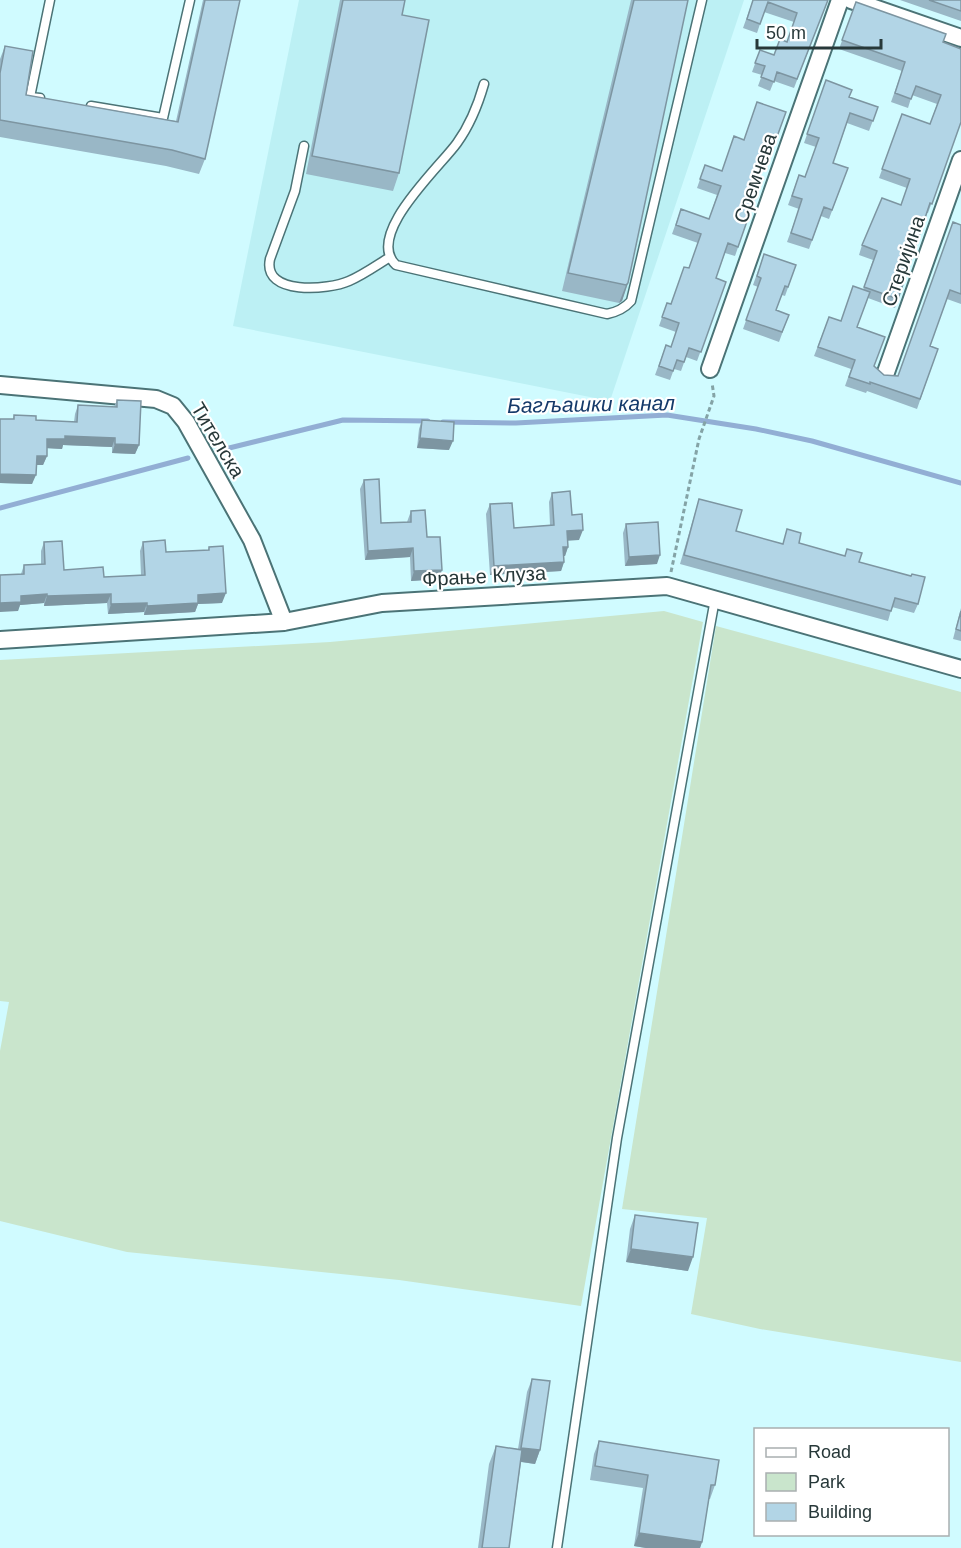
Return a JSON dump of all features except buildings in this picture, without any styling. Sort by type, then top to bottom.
[{"type":"street","name":"Сремчева","points":[[710,369],[840,0]]},
{"type":"street","points":[[851,0],[961,38]]},
{"type":"street","name":"Стеријина","points":[[885,375],[961,160]]},
{"type":"street","name":"Тителска","points":[[0,385],[156,399],[172,406],[186,422],[252,540],[284,621]]},
{"type":"street","name":"Фрање Клуза","points":[[0,640],[284,621],[382,603],[668,586],[961,669]]},
{"type":"lane","points":[[50,0],[30,96],[52,100]]},
{"type":"lane","points":[[86,106],[163,118],[190,0]]},
{"type":"lane","points":[[484,84],[474,113],[457,144],[427,177],[397,219],[388,246],[390,257],[396,265],[607,314],[626,307],[631,301],[702,0]]},
{"type":"lane","points":[[304,146],[292,202],[270,259],[269,268],[273,276],[280,282],[293,286],[329,287],[350,281],[390,257]]},
{"type":"lane","points":[[557,1548],[617,1138],[715,599]]},
{"type":"path","points":[[668,586],[699,439],[714,396]]},
{"type":"shaded area","points":[[299,0],[744,0],[610,401],[233,326]]},
{"type":"green space","points":[[664,611],[703,622],[581,1306],[399,1280],[127,1252],[0,1221],[0,1051],[9,1002],[0,1001],[0,660],[330,642]]},
{"type":"green space","points":[[716,626],[961,692],[961,1362],[760,1329],[691,1314],[707,1218],[622,1209]]},
{"type":"waterway","name":"Багљашки канал","points":[[443,422],[516,423],[667,415],[756,429],[812,441],[961,483]]},
{"type":"waterway","name":"Багљашки канал","points":[[217,451],[343,420],[428,421]]},
{"type":"waterway","name":"Багљашки канал","points":[[0,508],[188,458]]}]
